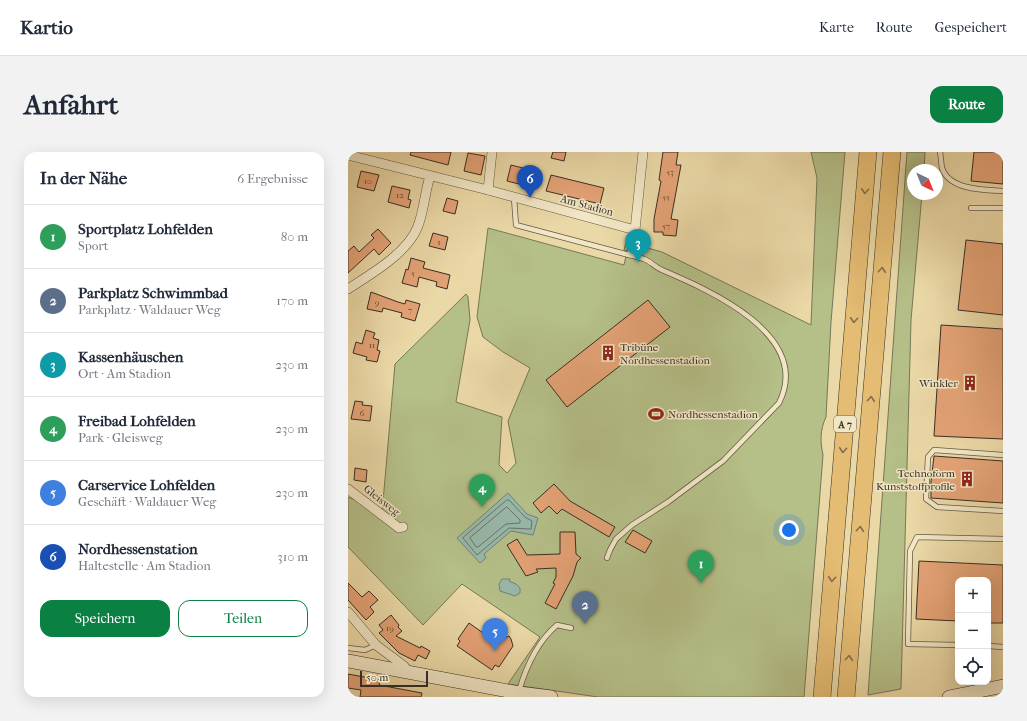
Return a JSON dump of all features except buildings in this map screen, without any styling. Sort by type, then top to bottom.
[{"type":"highway","name":"A 7","points":[[822,697],[868,152]]},
{"type":"highway","name":"A 7","points":[[846,697],[892,152]]},
{"type":"street","points":[[488,190],[492,152]]},
{"type":"street","points":[[635,230],[643,152]]},
{"type":"street","name":"Am Stadion","points":[[348,156],[488,190],[635,230]]},
{"type":"street","points":[[348,289],[383,265],[407,242],[417,228],[430,176]]},
{"type":"street","name":"Gleisweg","points":[[348,489],[384,518],[399,528],[403,527]]},
{"type":"street","points":[[348,612],[376,645],[404,666],[409,673]]},
{"type":"street","points":[[348,661],[519,695],[551,697]]},
{"type":"street","points":[[949,697],[1003,686]]},
{"type":"lane","points":[[940,152],[942,169],[951,180],[967,187],[1003,192]]},
{"type":"lane","points":[[514,198],[516,224],[644,259],[656,268],[714,294],[753,320],[770,338],[780,354],[785,368],[785,383],[783,394],[779,403],[736,450],[690,486],[632,524],[616,539],[610,550],[608,558]]},
{"type":"lane","points":[[971,208],[1003,208]]},
{"type":"lane","points":[[629,255],[635,230]]},
{"type":"lane","points":[[1003,455],[934,450],[928,457],[926,499],[937,507],[1003,511]]},
{"type":"lane","points":[[955,645],[908,644],[910,551],[917,537],[1003,539]]},
{"type":"lane","points":[[519,695],[524,675],[533,654],[549,632],[557,625],[571,628]]},
{"type":"lane","points":[[348,648],[365,650],[376,645]]},
{"type":"lane","points":[[991,646],[1003,647]]},
{"type":"green space","points":[[811,152],[845,152],[831,322],[826,417],[821,436],[823,455],[804,697],[598,697],[508,684],[540,637],[462,584],[423,625],[348,547],[348,497],[375,508],[382,513],[395,364],[466,294],[468,297],[470,320],[456,402],[502,417],[499,465],[507,473],[516,463],[508,421],[530,368],[503,352],[483,337],[477,317],[488,228],[624,265],[627,251],[624,250],[626,242],[662,252],[811,325],[817,178]]},
{"type":"green space","points":[[907,152],[925,152],[924,164],[907,164],[907,200],[921,200],[911,320],[901,689],[868,695]]},
{"type":"water","points":[[508,493],[527,514],[538,518],[533,535],[511,531],[484,554],[486,558],[480,563],[457,538]]},
{"type":"water","points":[[502,579],[510,579],[509,581],[516,584],[520,588],[520,593],[515,596],[500,591],[499,584]]},
{"type":"place","name":"Nordhessenstation","points":[[530,198]]},
{"type":"place","name":"Kassenhäuschen","points":[[638,262]]},
{"type":"place","name":"Tribüne Nordhessenstadion","points":[[608,353]]},
{"type":"place","name":"Winkler","points":[[970,383]]},
{"type":"place","name":"Nordhessenstadion","points":[[656,414]]},
{"type":"place","name":"Technoform Kunststoffprofile","points":[[967,479]]},
{"type":"place","name":"Freibad Lohfelden","points":[[482,507]]},
{"type":"place","name":"Sportplatz Lohfelden","points":[[701,583]]},
{"type":"place","name":"Parkplatz Schwimmbad","points":[[585,624]]},
{"type":"place","name":"Carservice Lohfelden","points":[[495,651]]}]
